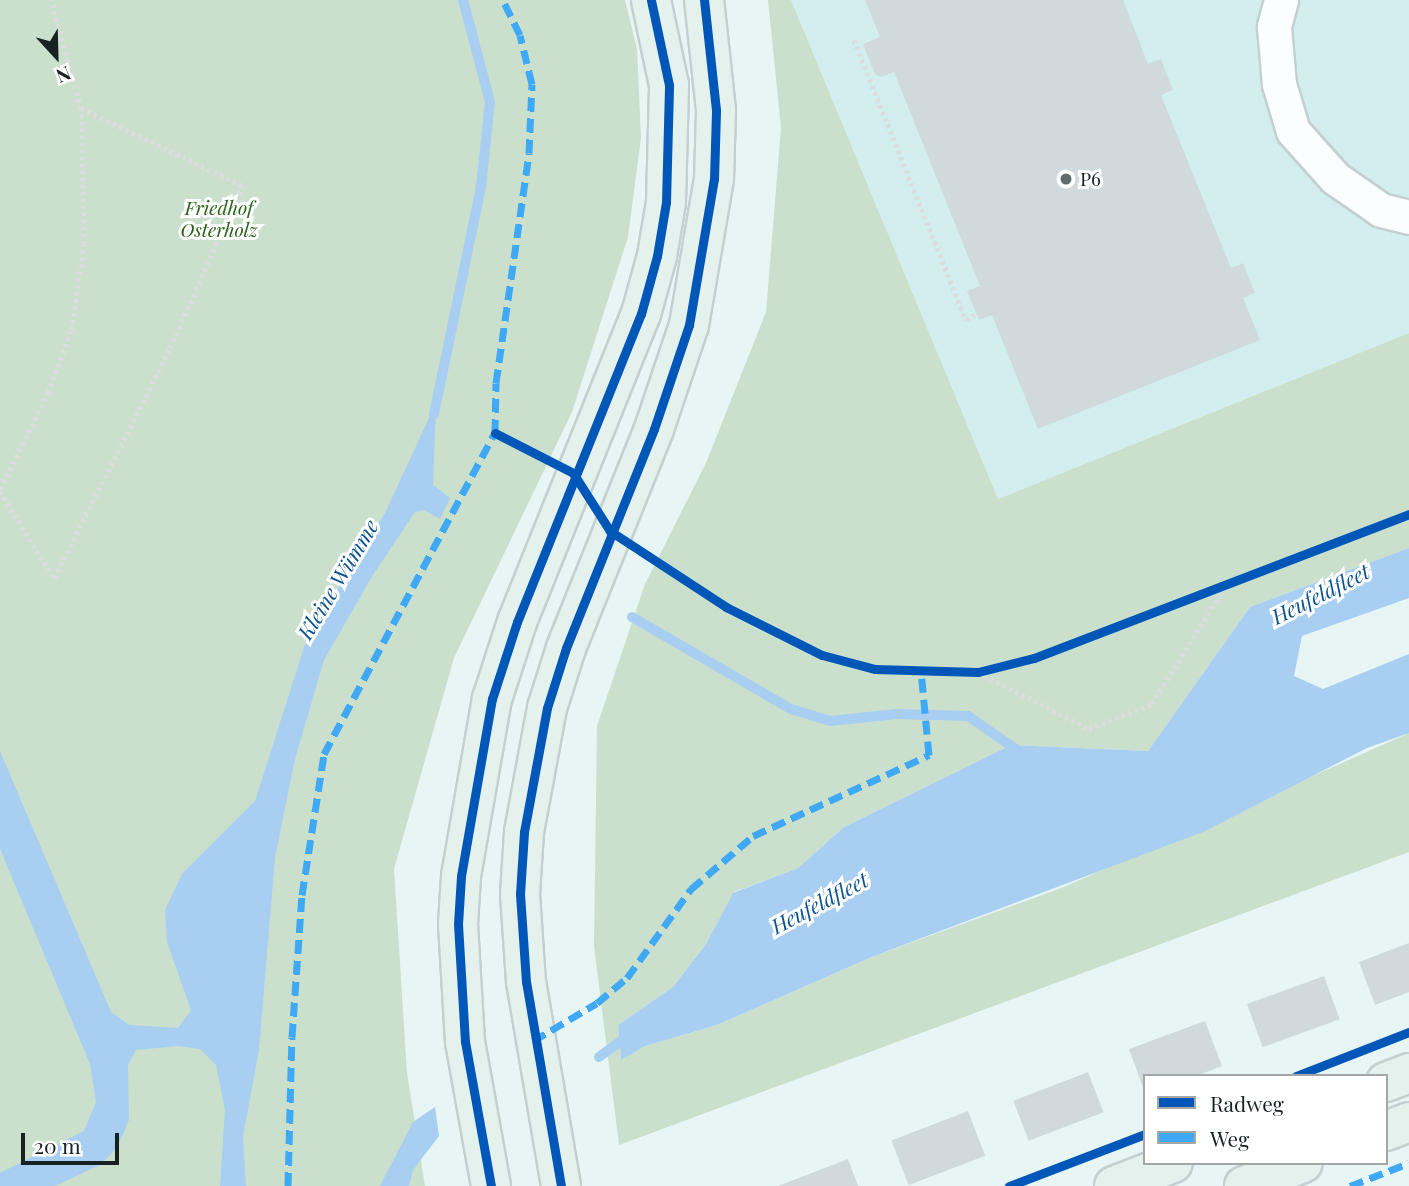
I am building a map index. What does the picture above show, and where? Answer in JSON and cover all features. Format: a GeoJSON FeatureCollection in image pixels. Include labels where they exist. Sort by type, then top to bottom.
{"type":"FeatureCollection","features":[{"type":"Feature","properties":{"kind":"main road"},"geometry":{"type":"LineString","coordinates":[[491,1186],[466,1042],[460,886],[492,699],[573,473],[641,314],[657,256],[667,190],[669,85],[651,0]]}},
{"type":"Feature","properties":{"kind":"main road"},"geometry":{"type":"LineString","coordinates":[[561,1186],[526,982],[520,894],[524,832],[547,708],[566,648],[654,429],[690,325],[714,179],[716,110],[704,0]]}},
{"type":"Feature","properties":{"kind":"main road"},"geometry":{"type":"LineString","coordinates":[[1388,1081],[1409,1073]]}},
{"type":"Feature","properties":{"kind":"main road"},"geometry":{"type":"LineString","coordinates":[[1388,1130],[1409,1122]]}},
{"type":"Feature","properties":{"kind":"main road"},"geometry":{"type":"LineString","coordinates":[[1114,1186],[1168,1165]]}},
{"type":"Feature","properties":{"kind":"main road"},"geometry":{"type":"LineString","coordinates":[[1244,1186],[1298,1165]]}},
{"type":"Feature","properties":{"kind":"lane"},"geometry":{"type":"LineString","coordinates":[[1281,0],[1274,27],[1279,84],[1293,131],[1335,178],[1381,210],[1409,217]]}},
{"type":"Feature","properties":{"kind":"path"},"geometry":{"type":"LineString","coordinates":[[51,0],[80,109],[84,244],[71,330],[48,393],[0,490],[54,578],[170,348],[242,186],[80,109]]}},
{"type":"Feature","properties":{"kind":"path"},"geometry":{"type":"LineString","coordinates":[[854,40],[966,320],[976,314]]}},
{"type":"Feature","properties":{"kind":"path"},"geometry":{"type":"LineString","coordinates":[[1204,592],[1241,578]]}},
{"type":"Feature","properties":{"kind":"path"},"geometry":{"type":"LineString","coordinates":[[978,671],[1089,729],[1152,704],[1228,582]]}},
{"type":"Feature","properties":{"kind":"path"},"geometry":{"type":"LineString","coordinates":[[967,671],[1001,666]]}},
{"type":"Feature","properties":{"kind":"shaded area"},"geometry":{"type":"Polygon","coordinates":[[[791,0],[1409,0],[1409,333],[998,499],[791,0]]]}},
{"type":"Feature","properties":{"kind":"green space","name":"Friedhof Osterholz"},"geometry":{"type":"Polygon","coordinates":[[[0,0],[625,0],[637,49],[641,138],[628,237],[572,412],[454,658],[394,869],[407,1073],[425,1186],[0,1186],[0,0]]]}},
{"type":"Feature","properties":{"kind":"green space"},"geometry":{"type":"Polygon","coordinates":[[[768,0],[791,0],[998,499],[1409,333],[1409,548],[1250,607],[1148,751],[1011,745],[844,827],[798,868],[734,892],[706,944],[673,987],[618,1025],[621,1059],[645,1046],[717,1025],[874,956],[1064,887],[1409,733],[1409,852],[619,1145],[594,946],[597,726],[645,584],[706,463],[766,312],[781,128],[768,0]]]}},
{"type":"Feature","properties":{"kind":"water"},"geometry":{"type":"Polygon","coordinates":[[[436,403],[433,485],[450,498],[440,519],[424,510],[415,512],[373,575],[324,660],[295,759],[275,858],[259,1050],[243,1136],[246,1186],[220,1186],[225,1110],[216,1065],[200,1049],[178,1046],[136,1050],[128,1065],[129,1120],[117,1148],[100,1165],[55,1186],[0,1186],[0,1173],[84,1131],[96,1102],[90,1064],[0,849],[0,751],[111,1012],[129,1025],[178,1028],[191,1010],[167,942],[165,910],[182,874],[255,801],[307,638],[385,513],[436,403]]]}},
{"type":"Feature","properties":{"kind":"water"},"geometry":{"type":"Polygon","coordinates":[[[1409,548],[1409,598],[1302,636],[1294,676],[1323,689],[1409,654],[1409,733],[1367,748],[1203,832],[874,956],[717,1025],[645,1046],[621,1060],[618,1025],[673,987],[706,944],[733,893],[798,868],[844,827],[1011,745],[1148,751],[1250,607],[1409,548]]]}},
{"type":"Feature","properties":{"kind":"water"},"geometry":{"type":"Polygon","coordinates":[[[435,1107],[439,1136],[413,1170],[409,1186],[380,1186],[413,1122],[435,1107]]]}},
{"type":"Feature","properties":{"kind":"building","name":"P6"},"geometry":{"type":"Polygon","coordinates":[[[865,0],[1123,0],[1148,64],[1161,59],[1173,90],[1161,95],[1231,268],[1243,263],[1255,293],[1243,298],[1260,340],[1038,429],[992,315],[979,320],[967,291],[980,286],[894,72],[881,77],[875,74],[863,44],[880,37],[865,0]]]}},
{"type":"Feature","properties":{"kind":"building"},"geometry":{"type":"Polygon","coordinates":[[[1409,943],[1409,992],[1375,1005],[1359,962],[1409,943]]]}},
{"type":"Feature","properties":{"kind":"building"},"geometry":{"type":"Polygon","coordinates":[[[1324,976],[1340,1019],[1263,1047],[1247,1004],[1324,976]]]}},
{"type":"Feature","properties":{"kind":"building"},"geometry":{"type":"Polygon","coordinates":[[[1205,1021],[1222,1066],[1201,1074],[1143,1074],[1143,1087],[1129,1049],[1205,1021]]]}},
{"type":"Feature","properties":{"kind":"building"},"geometry":{"type":"Polygon","coordinates":[[[1088,1072],[1103,1112],[1029,1141],[1013,1101],[1088,1072]]]}},
{"type":"Feature","properties":{"kind":"building"},"geometry":{"type":"Polygon","coordinates":[[[968,1111],[985,1156],[909,1185],[891,1140],[968,1111]]]}},
{"type":"Feature","properties":{"kind":"building"},"geometry":{"type":"Polygon","coordinates":[[[848,1159],[858,1186],[778,1186],[848,1159]]]}},
{"type":"Feature","properties":{"kind":"waterway","name":"Kleine Wümme"},"geometry":{"type":"LineString","coordinates":[[434,414],[481,187],[490,102],[463,0]]}},
{"type":"Feature","properties":{"kind":"waterway","name":"Heufeldfleet"},"geometry":{"type":"LineString","coordinates":[[632,617],[791,709],[830,721],[897,714],[968,716],[1020,752]]}},
{"type":"Feature","properties":{"kind":"waterway","name":"Heufeldfleet"},"geometry":{"type":"LineString","coordinates":[[599,1057],[629,1035]]}},
{"type":"Feature","properties":{"kind":"marked path"},"geometry":{"type":"LineString","coordinates":[[288,1186],[292,1037],[302,895],[324,754],[495,433],[496,383],[529,153],[532,84],[520,35],[503,0]]}},
{"type":"Feature","properties":{"kind":"marked path"},"geometry":{"type":"LineString","coordinates":[[533,1041],[597,1003],[627,978],[691,889],[753,836],[929,755],[921,670]]}},
{"type":"Feature","properties":{"kind":"marked path"},"geometry":{"type":"LineString","coordinates":[[1350,1186],[1409,1163]]}},
{"type":"Feature","properties":{"kind":"cycle path"},"geometry":{"type":"LineString","coordinates":[[491,1186],[465,1042],[458,924],[461,876],[492,699],[517,622],[641,314],[657,256],[666,202],[669,85],[651,0]]}},
{"type":"Feature","properties":{"kind":"cycle path"},"geometry":{"type":"LineString","coordinates":[[561,1186],[526,982],[520,894],[524,832],[547,708],[566,648],[654,429],[689,325],[714,179],[716,110],[704,0]]}},
{"type":"Feature","properties":{"kind":"cycle path"},"geometry":{"type":"LineString","coordinates":[[495,433],[573,473],[610,531],[726,607],[822,655],[875,669],[978,672],[1034,658],[1409,514]]}},
{"type":"Feature","properties":{"kind":"cycle path"},"geometry":{"type":"LineString","coordinates":[[1301,1074],[1409,1032]]}},
{"type":"Feature","properties":{"kind":"cycle path"},"geometry":{"type":"LineString","coordinates":[[1009,1186],[1143,1135]]}},
{"type":"Feature","properties":{"kind":"place","name":"P6"},"geometry":{"type":"Point","coordinates":[1066,179]}}]}
